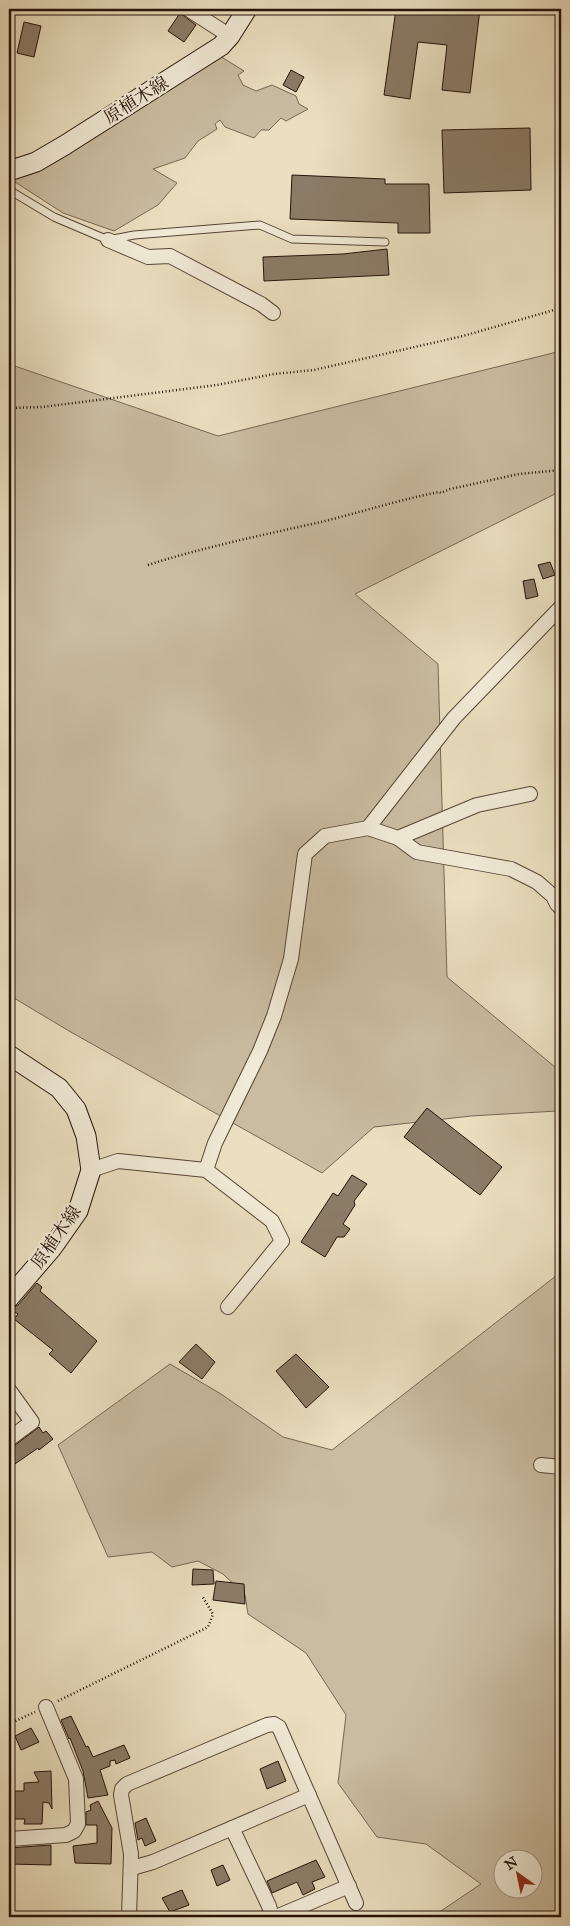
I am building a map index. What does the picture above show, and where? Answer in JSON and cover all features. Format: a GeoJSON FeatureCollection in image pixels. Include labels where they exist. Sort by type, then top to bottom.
{"type":"FeatureCollection","features":[{"type":"Feature","properties":{"kind":"main road","name":"原植木線"},"geometry":{"type":"LineString","coordinates":[[9,172],[36,162],[65,145],[221,46],[230,36],[247,9]]}},
{"type":"Feature","properties":{"kind":"main road","name":"原植木線"},"geometry":{"type":"LineString","coordinates":[[9,1055],[59,1088],[76,1109],[86,1136],[91,1170],[78,1211],[52,1248],[9,1298]]}},
{"type":"Feature","properties":{"kind":"street"},"geometry":{"type":"LineString","coordinates":[[188,9],[230,36]]}},
{"type":"Feature","properties":{"kind":"street"},"geometry":{"type":"LineString","coordinates":[[108,240],[148,257],[170,256],[262,304],[273,313]]}},
{"type":"Feature","properties":{"kind":"street"},"geometry":{"type":"LineString","coordinates":[[368,828],[454,718],[561,606]]}},
{"type":"Feature","properties":{"kind":"street"},"geometry":{"type":"LineString","coordinates":[[398,838],[476,805],[530,794]]}},
{"type":"Feature","properties":{"kind":"street"},"geometry":{"type":"LineString","coordinates":[[206,1170],[215,1143],[260,1051],[274,1016],[291,959],[305,854],[325,836],[368,828],[398,838],[417,852],[511,869],[537,882],[553,896],[561,908]]}},
{"type":"Feature","properties":{"kind":"street"},"geometry":{"type":"LineString","coordinates":[[91,1170],[118,1161],[206,1170],[272,1221],[282,1241],[228,1307]]}},
{"type":"Feature","properties":{"kind":"street"},"geometry":{"type":"LineString","coordinates":[[9,1390],[32,1422],[9,1439]]}},
{"type":"Feature","properties":{"kind":"street"},"geometry":{"type":"LineString","coordinates":[[541,1465],[561,1467]]}},
{"type":"Feature","properties":{"kind":"street"},"geometry":{"type":"LineString","coordinates":[[9,1839],[66,1835],[74,1831],[78,1824],[76,1779],[46,1707]]}},
{"type":"Feature","properties":{"kind":"street"},"geometry":{"type":"LineString","coordinates":[[129,1917],[132,1868],[121,1795],[122,1789],[127,1784],[267,1725],[274,1724],[279,1727],[356,1903]]}},
{"type":"Feature","properties":{"kind":"street"},"geometry":{"type":"LineString","coordinates":[[132,1868],[153,1862],[308,1795]]}},
{"type":"Feature","properties":{"kind":"street"},"geometry":{"type":"LineString","coordinates":[[232,1828],[274,1917],[349,1886]]}},
{"type":"Feature","properties":{"kind":"lane"},"geometry":{"type":"LineString","coordinates":[[9,190],[54,218],[108,240],[134,235],[260,225],[292,239],[385,242]]}},
{"type":"Feature","properties":{"kind":"path"},"geometry":{"type":"LineString","coordinates":[[9,408],[42,407],[217,385],[274,374],[314,370],[463,336],[561,308]]}},
{"type":"Feature","properties":{"kind":"path"},"geometry":{"type":"LineString","coordinates":[[148,565],[175,556],[334,518],[396,501],[441,493],[450,489],[520,474],[561,470]]}},
{"type":"Feature","properties":{"kind":"path"},"geometry":{"type":"LineString","coordinates":[[9,1724],[208,1627],[213,1614],[202,1596]]}},
{"type":"Feature","properties":{"kind":"shaded area"},"geometry":{"type":"Polygon","coordinates":[[[215,53],[244,71],[238,75],[243,85],[256,91],[272,85],[296,96],[299,104],[308,109],[286,121],[281,118],[269,130],[261,130],[254,138],[225,127],[220,120],[215,124],[217,129],[198,141],[185,158],[153,169],[177,183],[158,205],[114,231],[63,213],[12,180],[215,53]]]}},
{"type":"Feature","properties":{"kind":"shaded area"},"geometry":{"type":"Polygon","coordinates":[[[561,351],[561,491],[355,594],[438,664],[447,977],[561,1072],[557,1111],[471,1116],[374,1127],[322,1173],[69,1031],[9,995],[9,364],[218,436],[561,351]]]}},
{"type":"Feature","properties":{"kind":"shaded area"},"geometry":{"type":"Polygon","coordinates":[[[561,1272],[561,1917],[432,1917],[481,1884],[426,1844],[377,1837],[338,1783],[346,1715],[306,1653],[248,1614],[245,1595],[223,1574],[198,1561],[172,1567],[152,1552],[108,1557],[58,1445],[170,1364],[221,1394],[283,1437],[332,1450],[561,1272]]]}},
{"type":"Feature","properties":{"kind":"building"},"geometry":{"type":"Polygon","coordinates":[[[396,9],[480,9],[470,93],[442,90],[447,45],[418,42],[410,99],[384,95],[396,9]]]}},
{"type":"Feature","properties":{"kind":"building"},"geometry":{"type":"Polygon","coordinates":[[[180,13],[196,25],[184,42],[168,31],[180,13]]]}},
{"type":"Feature","properties":{"kind":"building"},"geometry":{"type":"Polygon","coordinates":[[[24,22],[41,26],[34,57],[17,53],[24,22]]]}},
{"type":"Feature","properties":{"kind":"building"},"geometry":{"type":"Polygon","coordinates":[[[291,70],[304,77],[296,92],[283,85],[291,70]]]}},
{"type":"Feature","properties":{"kind":"building"},"geometry":{"type":"Polygon","coordinates":[[[530,128],[531,190],[444,193],[442,130],[530,128]]]}},
{"type":"Feature","properties":{"kind":"building"},"geometry":{"type":"Polygon","coordinates":[[[292,175],[385,179],[385,184],[429,184],[430,233],[398,233],[398,223],[290,219],[292,175]]]}},
{"type":"Feature","properties":{"kind":"building"},"geometry":{"type":"Polygon","coordinates":[[[387,249],[389,275],[264,281],[263,257],[343,254],[387,249]]]}},
{"type":"Feature","properties":{"kind":"building"},"geometry":{"type":"Polygon","coordinates":[[[550,562],[555,575],[543,579],[538,565],[550,562]]]}},
{"type":"Feature","properties":{"kind":"building"},"geometry":{"type":"Polygon","coordinates":[[[534,579],[538,596],[526,599],[523,581],[534,579]]]}},
{"type":"Feature","properties":{"kind":"building"},"geometry":{"type":"Polygon","coordinates":[[[427,1108],[502,1167],[480,1195],[404,1137],[427,1108]]]}},
{"type":"Feature","properties":{"kind":"building"},"geometry":{"type":"Polygon","coordinates":[[[352,1175],[367,1184],[354,1201],[355,1205],[343,1224],[350,1229],[344,1237],[337,1237],[325,1257],[301,1242],[333,1193],[338,1196],[352,1175]]]}},
{"type":"Feature","properties":{"kind":"building"},"geometry":{"type":"Polygon","coordinates":[[[37,1283],[42,1287],[40,1291],[97,1341],[71,1373],[49,1354],[53,1350],[14,1319],[18,1314],[10,1309],[18,1305],[37,1283]]]}},
{"type":"Feature","properties":{"kind":"building"},"geometry":{"type":"Polygon","coordinates":[[[196,1344],[215,1362],[202,1379],[179,1362],[196,1344]]]}},
{"type":"Feature","properties":{"kind":"building"},"geometry":{"type":"Polygon","coordinates":[[[296,1354],[329,1387],[306,1408],[276,1371],[296,1354]]]}},
{"type":"Feature","properties":{"kind":"building"},"geometry":{"type":"Polygon","coordinates":[[[39,1427],[43,1433],[46,1431],[53,1439],[9,1468],[9,1448],[39,1427]]]}},
{"type":"Feature","properties":{"kind":"building"},"geometry":{"type":"Polygon","coordinates":[[[193,1569],[213,1570],[214,1584],[192,1585],[193,1569]]]}},
{"type":"Feature","properties":{"kind":"building"},"geometry":{"type":"Polygon","coordinates":[[[216,1581],[244,1584],[245,1604],[213,1600],[216,1581]]]}},
{"type":"Feature","properties":{"kind":"building"},"geometry":{"type":"Polygon","coordinates":[[[71,1716],[93,1757],[124,1745],[130,1758],[116,1764],[115,1760],[110,1761],[110,1766],[100,1770],[108,1795],[88,1798],[83,1771],[61,1720],[71,1716]]]}},
{"type":"Feature","properties":{"kind":"building"},"geometry":{"type":"Polygon","coordinates":[[[31,1728],[39,1742],[21,1750],[15,1736],[31,1728]]]}},
{"type":"Feature","properties":{"kind":"building"},"geometry":{"type":"Polygon","coordinates":[[[278,1761],[286,1781],[267,1789],[260,1769],[278,1761]]]}},
{"type":"Feature","properties":{"kind":"building"},"geometry":{"type":"Polygon","coordinates":[[[51,1771],[52,1809],[49,1803],[43,1802],[42,1824],[24,1824],[25,1819],[9,1819],[9,1791],[24,1791],[24,1783],[39,1782],[34,1772],[51,1771]]]}},
{"type":"Feature","properties":{"kind":"building"},"geometry":{"type":"Polygon","coordinates":[[[98,1801],[112,1828],[111,1864],[75,1863],[73,1846],[97,1843],[97,1825],[86,1825],[86,1812],[91,1810],[90,1805],[98,1801]]]}},
{"type":"Feature","properties":{"kind":"building"},"geometry":{"type":"Polygon","coordinates":[[[146,1818],[156,1841],[145,1846],[142,1838],[138,1840],[135,1823],[146,1818]]]}},
{"type":"Feature","properties":{"kind":"building"},"geometry":{"type":"Polygon","coordinates":[[[51,1845],[51,1865],[9,1864],[9,1848],[51,1845]]]}},
{"type":"Feature","properties":{"kind":"building"},"geometry":{"type":"Polygon","coordinates":[[[316,1860],[325,1877],[312,1882],[315,1889],[303,1895],[297,1882],[272,1893],[267,1881],[316,1860]]]}},
{"type":"Feature","properties":{"kind":"building"},"geometry":{"type":"Polygon","coordinates":[[[223,1865],[230,1880],[217,1886],[211,1870],[223,1865]]]}},
{"type":"Feature","properties":{"kind":"building"},"geometry":{"type":"Polygon","coordinates":[[[182,1890],[189,1905],[170,1912],[162,1898],[182,1890]]]}}]}
